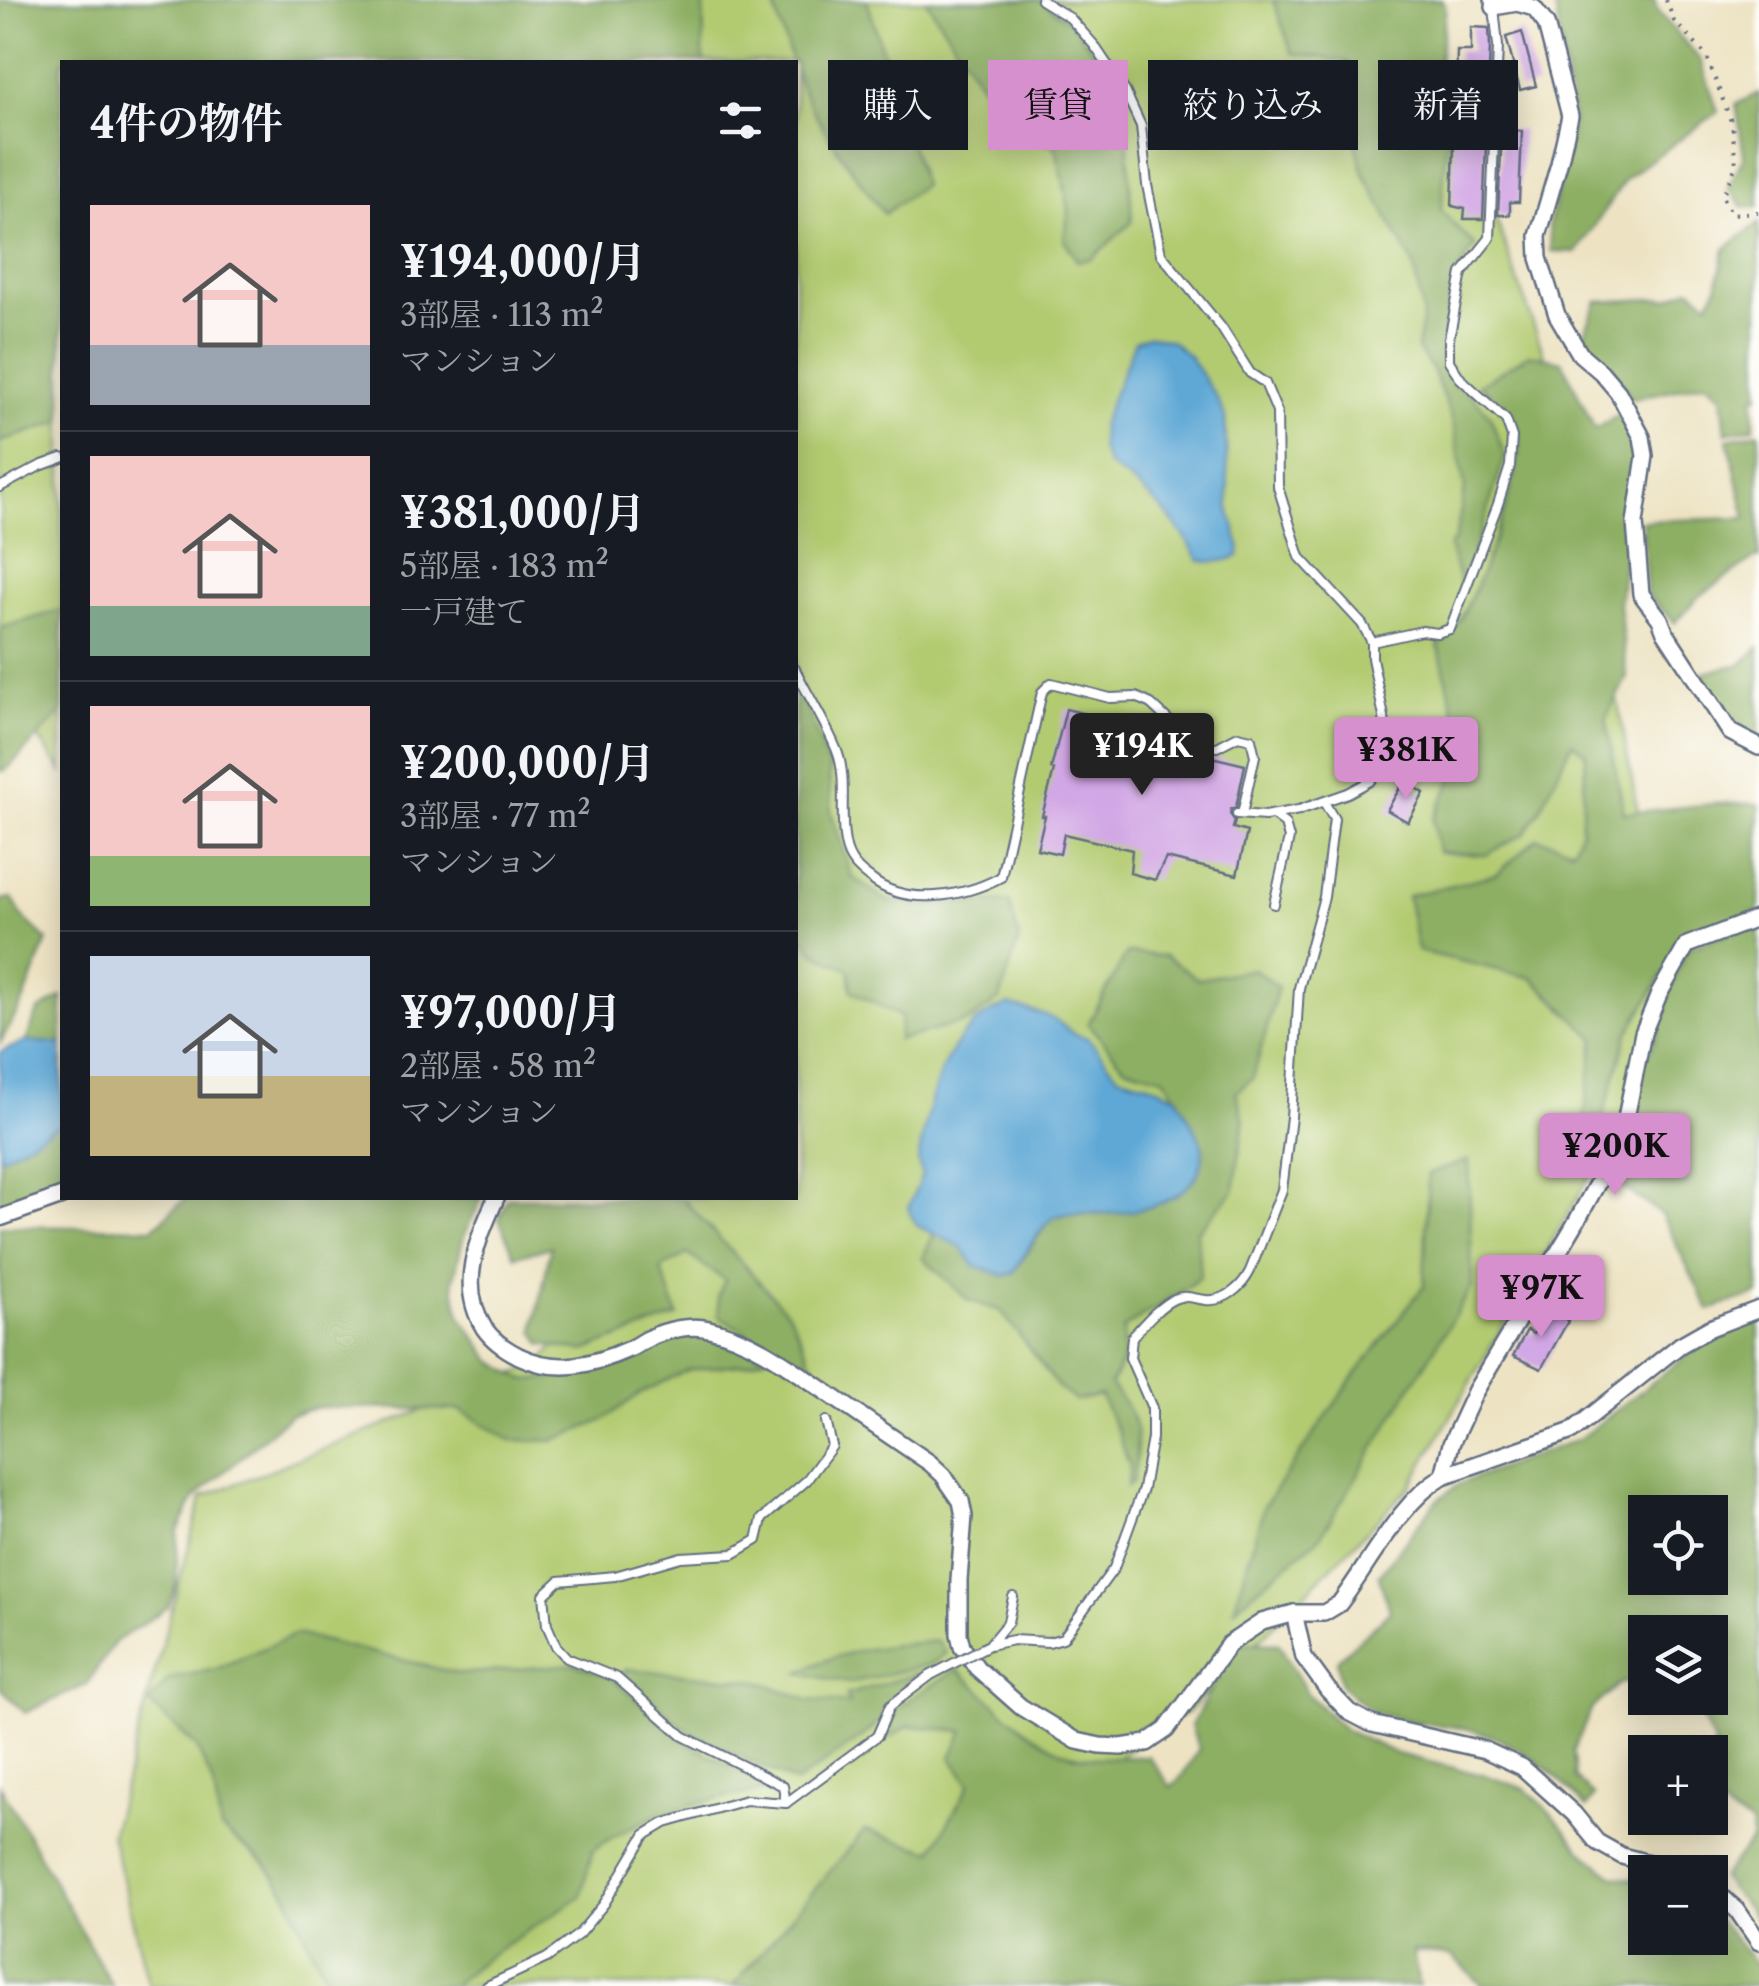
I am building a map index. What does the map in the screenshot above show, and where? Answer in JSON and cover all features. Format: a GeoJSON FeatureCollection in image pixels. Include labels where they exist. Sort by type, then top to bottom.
{"type":"FeatureCollection","features":[{"type":"Feature","properties":{"kind":"street"},"geometry":{"type":"LineString","coordinates":[[1492,4],[1517,3],[1534,8],[1546,24],[1564,88],[1570,116],[1538,236],[1539,258],[1557,314],[1580,354],[1618,392],[1642,436],[1645,456],[1635,523],[1641,594],[1730,732],[1759,747]]}},
{"type":"Feature","properties":{"kind":"street"},"geometry":{"type":"LineString","coordinates":[[1444,1476],[1450,1444],[1476,1390],[1622,1138],[1643,1033],[1687,946],[1759,918]]}},
{"type":"Feature","properties":{"kind":"street"},"geometry":{"type":"LineString","coordinates":[[0,1218],[60,1197]]}},
{"type":"Feature","properties":{"kind":"street"},"geometry":{"type":"LineString","coordinates":[[495,1200],[471,1262],[474,1303],[480,1322],[503,1348],[532,1362],[580,1366],[672,1330],[704,1327],[740,1338],[781,1361],[930,1462],[943,1475],[960,1501],[964,1516],[959,1580],[962,1647],[977,1668],[1021,1707],[1077,1741],[1100,1746],[1147,1743],[1166,1730],[1229,1644],[1262,1622],[1294,1613],[1324,1613],[1339,1604],[1418,1494],[1444,1476],[1572,1431],[1680,1344],[1759,1309]]}},
{"type":"Feature","properties":{"kind":"street"},"geometry":{"type":"LineString","coordinates":[[1294,1613],[1304,1657],[1349,1712],[1372,1724],[1484,1750],[1522,1767],[1574,1814],[1598,1842],[1628,1858]]}},
{"type":"Feature","properties":{"kind":"street"},"geometry":{"type":"LineString","coordinates":[[1728,1902],[1759,1942]]}},
{"type":"Feature","properties":{"kind":"lane"},"geometry":{"type":"LineString","coordinates":[[798,675],[838,754],[845,843],[853,866],[898,894],[928,896],[982,887],[1001,876],[1042,692],[1052,683],[1110,698],[1136,697],[1151,704],[1196,746],[1216,747],[1238,736],[1250,740],[1256,756],[1240,814],[1273,815],[1324,802],[1370,780],[1388,748],[1372,642],[1362,624],[1300,557],[1278,487],[1277,412],[1265,383],[1250,373],[1221,327],[1161,254],[1147,185],[1141,126],[1125,91],[1070,18],[1041,0]]}},
{"type":"Feature","properties":{"kind":"lane"},"geometry":{"type":"LineString","coordinates":[[1372,642],[1450,629],[1510,466],[1512,437],[1506,420],[1460,378],[1449,361],[1449,338],[1462,273],[1490,238],[1498,46],[1492,4]]}},
{"type":"Feature","properties":{"kind":"lane"},"geometry":{"type":"LineString","coordinates":[[0,487],[60,459]]}},
{"type":"Feature","properties":{"kind":"lane"},"geometry":{"type":"LineString","coordinates":[[488,1986],[547,1958],[579,1934],[604,1904],[645,1835],[665,1823],[746,1800],[786,1803],[877,1736],[890,1706],[931,1675],[989,1645],[1062,1638],[1114,1568],[1143,1489],[1152,1438],[1152,1408],[1130,1358],[1132,1337],[1172,1300],[1185,1296],[1214,1300],[1244,1283],[1282,1190],[1292,1117],[1299,988],[1324,897],[1334,819],[1324,802]]}},
{"type":"Feature","properties":{"kind":"lane"},"geometry":{"type":"LineString","coordinates":[[1273,815],[1285,824],[1289,838],[1274,904]]}},
{"type":"Feature","properties":{"kind":"lane"},"geometry":{"type":"LineString","coordinates":[[786,1803],[783,1786],[682,1736],[617,1678],[567,1658],[556,1646],[544,1596],[559,1581],[615,1576],[681,1557],[733,1554],[757,1540],[762,1519],[806,1481],[832,1446],[826,1421]]}},
{"type":"Feature","properties":{"kind":"lane"},"geometry":{"type":"LineString","coordinates":[[989,1645],[1008,1622],[1013,1597]]}},
{"type":"Feature","properties":{"kind":"path"},"geometry":{"type":"LineString","coordinates":[[1666,0],[1674,21],[1706,55],[1732,124],[1736,166],[1722,196],[1732,214],[1759,212]]}},
{"type":"Feature","properties":{"kind":"green space"},"geometry":{"type":"Polygon","coordinates":[[[0,0],[704,0],[703,60],[60,60],[60,422],[0,442],[0,0]]]}},
{"type":"Feature","properties":{"kind":"green space"},"geometry":{"type":"Polygon","coordinates":[[[593,0],[1406,0],[1432,39],[1439,60],[1378,60],[1378,150],[1471,150],[1564,411],[1677,1025],[1410,1487],[1188,1712],[777,1979],[773,1986],[149,1986],[111,1834],[202,1497],[539,1364],[682,1200],[798,1200],[798,60],[504,60],[593,0]]]}},
{"type":"Feature","properties":{"kind":"green space"},"geometry":{"type":"Polygon","coordinates":[[[772,0],[867,0],[885,60],[828,60],[828,135],[798,78],[798,60],[791,60],[772,0]]]}},
{"type":"Feature","properties":{"kind":"green space"},"geometry":{"type":"Polygon","coordinates":[[[926,0],[1038,0],[1071,22],[1098,60],[988,60],[988,95],[926,0]]]}},
{"type":"Feature","properties":{"kind":"green space"},"geometry":{"type":"Polygon","coordinates":[[[1273,0],[1443,0],[1446,8],[1439,60],[1378,60],[1378,150],[1446,150],[1441,211],[1475,246],[1458,271],[1441,353],[1454,376],[1490,416],[1505,457],[1462,588],[1449,546],[1455,540],[1465,488],[1453,421],[1432,369],[1417,349],[1423,315],[1413,264],[1364,174],[1357,150],[1358,60],[1292,53],[1273,0]]]}},
{"type":"Feature","properties":{"kind":"green space"},"geometry":{"type":"Polygon","coordinates":[[[1553,0],[1655,0],[1658,11],[1701,61],[1718,112],[1626,178],[1577,252],[1551,251],[1549,225],[1573,123],[1553,0]]]}},
{"type":"Feature","properties":{"kind":"green space"},"geometry":{"type":"Polygon","coordinates":[[[1759,93],[1759,207],[1743,207],[1728,188],[1744,156],[1736,104],[1759,93]]]}},
{"type":"Feature","properties":{"kind":"green space"},"geometry":{"type":"Polygon","coordinates":[[[1128,145],[1132,222],[1091,259],[1077,261],[1064,239],[1069,209],[1057,150],[1128,150],[1128,145]]]}},
{"type":"Feature","properties":{"kind":"green space"},"geometry":{"type":"Polygon","coordinates":[[[838,150],[912,150],[923,185],[884,214],[838,150]]]}},
{"type":"Feature","properties":{"kind":"green space"},"geometry":{"type":"Polygon","coordinates":[[[1759,223],[1759,396],[1754,397],[1754,427],[1726,433],[1722,396],[1707,382],[1632,399],[1612,371],[1580,344],[1597,302],[1669,298],[1690,288],[1709,302],[1717,287],[1725,249],[1759,223]]]}},
{"type":"Feature","properties":{"kind":"green space"},"geometry":{"type":"Polygon","coordinates":[[[1529,354],[1562,361],[1595,429],[1622,413],[1634,437],[1634,474],[1619,605],[1627,677],[1606,718],[1624,813],[1724,803],[1759,804],[1759,911],[1679,948],[1628,1033],[1599,1130],[1584,1164],[1578,1160],[1595,1038],[1532,978],[1418,951],[1407,896],[1497,874],[1537,838],[1573,849],[1581,830],[1586,754],[1572,742],[1525,833],[1486,855],[1438,852],[1433,819],[1464,747],[1438,646],[1460,620],[1479,578],[1509,496],[1519,448],[1512,418],[1479,385],[1529,354]]]}},
{"type":"Feature","properties":{"kind":"green space"},"geometry":{"type":"Polygon","coordinates":[[[60,374],[60,769],[0,681],[0,406],[60,374]]]}},
{"type":"Feature","properties":{"kind":"green space"},"geometry":{"type":"Polygon","coordinates":[[[1759,432],[1759,558],[1697,598],[1675,623],[1647,595],[1642,521],[1746,518],[1728,439],[1759,432]]]}},
{"type":"Feature","properties":{"kind":"green space"},"geometry":{"type":"Polygon","coordinates":[[[60,611],[60,714],[6,770],[0,771],[0,628],[60,611]]]}},
{"type":"Feature","properties":{"kind":"green space"},"geometry":{"type":"Polygon","coordinates":[[[1759,647],[1759,743],[1736,729],[1700,673],[1742,664],[1759,647]]]}},
{"type":"Feature","properties":{"kind":"green space"},"geometry":{"type":"Polygon","coordinates":[[[798,683],[829,769],[831,812],[852,877],[888,901],[920,905],[1009,902],[1019,939],[1000,999],[969,1021],[898,1040],[901,1017],[852,991],[849,970],[814,952],[798,931],[798,683]]]}},
{"type":"Feature","properties":{"kind":"green space"},"geometry":{"type":"Polygon","coordinates":[[[12,898],[22,916],[47,940],[24,1000],[0,1043],[0,900],[12,898]]]}},
{"type":"Feature","properties":{"kind":"green space"},"geometry":{"type":"Polygon","coordinates":[[[1759,922],[1759,1294],[1709,1310],[1661,1214],[1608,1177],[1640,1073],[1659,1032],[1659,1013],[1688,948],[1759,922]]]}},
{"type":"Feature","properties":{"kind":"green space"},"geometry":{"type":"Polygon","coordinates":[[[1127,953],[1165,956],[1198,979],[1254,969],[1278,987],[1253,1078],[1236,1092],[1244,1120],[1234,1191],[1197,1231],[1200,1277],[1123,1329],[1124,1360],[1110,1384],[1128,1409],[1136,1429],[1133,1481],[1127,1486],[1130,1467],[1100,1395],[1076,1401],[1059,1388],[1001,1311],[968,1300],[923,1258],[934,1233],[960,1246],[974,1265],[1003,1275],[1013,1273],[1051,1218],[1119,1213],[1149,1207],[1178,1195],[1203,1149],[1177,1096],[1164,1077],[1125,1067],[1088,1024],[1127,953]]]}},
{"type":"Feature","properties":{"kind":"green space"},"geometry":{"type":"Polygon","coordinates":[[[60,998],[60,1044],[26,1041],[38,1011],[60,998]]]}},
{"type":"Feature","properties":{"kind":"green space"},"geometry":{"type":"Polygon","coordinates":[[[60,1124],[60,1186],[0,1205],[0,1158],[60,1124]]]}},
{"type":"Feature","properties":{"kind":"green space"},"geometry":{"type":"Polygon","coordinates":[[[1469,1160],[1472,1287],[1320,1537],[1234,1609],[1264,1506],[1352,1379],[1424,1286],[1428,1174],[1469,1160]]]}},
{"type":"Feature","properties":{"kind":"green space"},"geometry":{"type":"Polygon","coordinates":[[[184,1200],[481,1200],[464,1235],[453,1282],[460,1315],[491,1360],[524,1380],[567,1377],[628,1357],[672,1336],[705,1334],[728,1339],[765,1357],[748,1363],[688,1370],[641,1393],[602,1421],[552,1441],[510,1440],[460,1410],[319,1407],[290,1415],[195,1497],[178,1531],[176,1584],[168,1607],[115,1642],[86,1685],[25,1713],[0,1687],[0,1226],[153,1228],[184,1200]]]}},
{"type":"Feature","properties":{"kind":"green space"},"geometry":{"type":"Polygon","coordinates":[[[507,1200],[684,1200],[789,1314],[813,1364],[809,1372],[719,1316],[718,1296],[725,1280],[687,1254],[661,1269],[678,1316],[584,1351],[542,1344],[534,1330],[551,1247],[515,1256],[499,1219],[507,1200]]]}},
{"type":"Feature","properties":{"kind":"green space"},"geometry":{"type":"Polygon","coordinates":[[[1759,1322],[1759,1922],[1728,1886],[1728,1869],[1752,1839],[1751,1824],[1728,1812],[1728,1735],[1710,1735],[1700,1715],[1728,1715],[1728,1615],[1628,1615],[1628,1681],[1619,1684],[1592,1708],[1573,1751],[1575,1778],[1594,1796],[1586,1808],[1538,1762],[1510,1745],[1466,1729],[1383,1715],[1359,1702],[1341,1685],[1337,1660],[1390,1611],[1379,1576],[1437,1500],[1461,1483],[1579,1439],[1707,1340],[1759,1322]]]}},
{"type":"Feature","properties":{"kind":"green space"},"geometry":{"type":"Polygon","coordinates":[[[296,1634],[460,1674],[575,1664],[611,1677],[684,1741],[775,1790],[680,1808],[614,1837],[593,1850],[581,1896],[487,1957],[455,1986],[331,1986],[287,1894],[265,1863],[221,1829],[213,1783],[196,1746],[149,1703],[169,1679],[216,1669],[296,1634]]]}},
{"type":"Feature","properties":{"kind":"green space"},"geometry":{"type":"Polygon","coordinates":[[[938,1641],[946,1653],[932,1664],[849,1683],[799,1673],[849,1653],[938,1641]]]}},
{"type":"Feature","properties":{"kind":"green space"},"geometry":{"type":"Polygon","coordinates":[[[1237,1643],[1279,1644],[1308,1695],[1345,1730],[1397,1754],[1526,1789],[1581,1850],[1613,1876],[1628,1879],[1628,1955],[1728,1955],[1728,1932],[1759,1967],[1759,1986],[1483,1986],[1452,1956],[1413,1951],[1419,1986],[733,1986],[865,1830],[932,1851],[970,1784],[951,1757],[963,1731],[909,1726],[885,1740],[892,1711],[957,1669],[1040,1740],[1070,1754],[1089,1757],[1148,1756],[1171,1787],[1199,1750],[1191,1726],[1237,1643]]]}},
{"type":"Feature","properties":{"kind":"green space"},"geometry":{"type":"Polygon","coordinates":[[[626,1669],[758,1681],[808,1700],[849,1703],[846,1695],[919,1673],[871,1730],[796,1783],[691,1733],[623,1676],[626,1669]]]}},
{"type":"Feature","properties":{"kind":"green space"},"geometry":{"type":"Polygon","coordinates":[[[0,1785],[112,1986],[0,1986],[0,1785]]]}},
{"type":"Feature","properties":{"kind":"water"},"geometry":{"type":"Polygon","coordinates":[[[1149,336],[1171,341],[1189,356],[1225,417],[1229,508],[1240,546],[1239,556],[1210,562],[1199,560],[1164,511],[1108,465],[1101,448],[1102,423],[1135,341],[1149,336]]]}},
{"type":"Feature","properties":{"kind":"water"},"geometry":{"type":"Polygon","coordinates":[[[1008,1005],[1043,1014],[1074,1034],[1088,1038],[1118,1075],[1177,1096],[1203,1152],[1194,1179],[1173,1197],[1131,1211],[1055,1217],[1038,1234],[1013,1273],[1003,1276],[974,1265],[960,1246],[917,1226],[909,1206],[922,1175],[918,1161],[942,1069],[967,1030],[1008,1005]]]}},
{"type":"Feature","properties":{"kind":"water"},"geometry":{"type":"Polygon","coordinates":[[[26,1041],[60,1044],[60,1124],[0,1158],[0,1052],[26,1041]]]}},
{"type":"Feature","properties":{"kind":"building"},"geometry":{"type":"Polygon","coordinates":[[[1471,27],[1489,28],[1489,60],[1457,60],[1457,51],[1471,51],[1471,27]]]}},
{"type":"Feature","properties":{"kind":"building"},"geometry":{"type":"Polygon","coordinates":[[[1522,32],[1536,86],[1520,90],[1518,60],[1512,60],[1506,37],[1522,32]]]}},
{"type":"Feature","properties":{"kind":"building"},"geometry":{"type":"Polygon","coordinates":[[[1518,131],[1522,131],[1519,202],[1510,202],[1510,215],[1498,215],[1501,150],[1518,150],[1518,131]]]}},
{"type":"Feature","properties":{"kind":"building"},"geometry":{"type":"Polygon","coordinates":[[[1454,150],[1486,150],[1483,219],[1464,219],[1465,209],[1452,206],[1454,150]]]}},
{"type":"Feature","properties":{"kind":"building"},"geometry":{"type":"Polygon","coordinates":[[[1066,709],[1130,725],[1127,737],[1245,765],[1236,807],[1230,814],[1235,821],[1233,828],[1247,832],[1237,875],[1166,858],[1155,880],[1130,873],[1132,850],[1064,834],[1060,854],[1037,849],[1066,709]]]}},
{"type":"Feature","properties":{"kind":"building"},"geometry":{"type":"Polygon","coordinates":[[[1404,781],[1424,793],[1408,822],[1387,810],[1404,781]]]}},
{"type":"Feature","properties":{"kind":"building"},"geometry":{"type":"Polygon","coordinates":[[[1552,1309],[1568,1321],[1541,1369],[1513,1356],[1527,1330],[1533,1334],[1552,1309]]]}}]}
